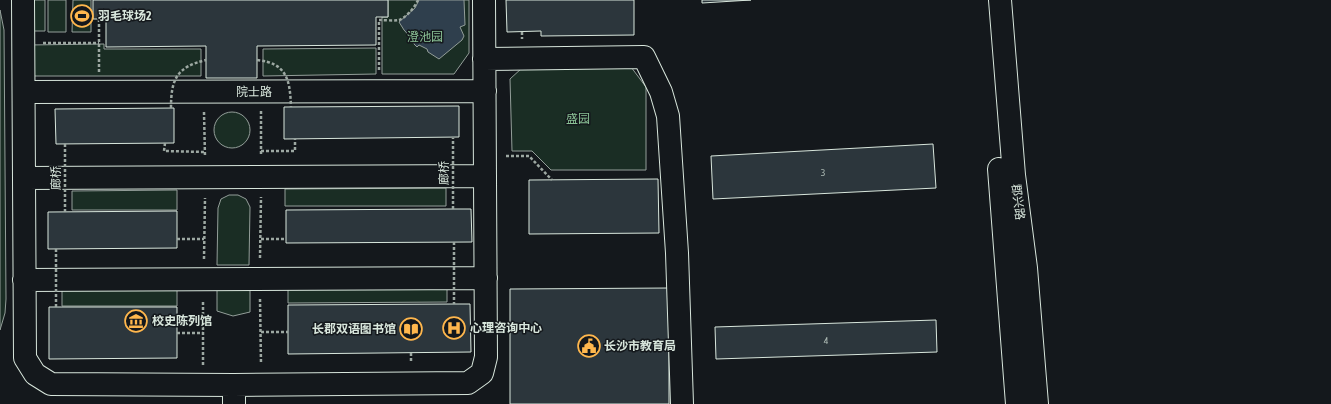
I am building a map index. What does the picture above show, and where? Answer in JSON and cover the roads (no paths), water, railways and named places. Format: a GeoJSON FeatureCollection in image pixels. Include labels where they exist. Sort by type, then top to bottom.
{"type":"FeatureCollection","features":[{"type":"Feature","properties":{"kind":"main road"},"geometry":{"type":"LineString","coordinates":[[23,0],[25,358],[35,374],[51,384],[203,384],[234,394],[261,384],[468,383],[482,373],[486,357],[484,0]]}},
{"type":"Feature","properties":{"kind":"main road","name":"郡兴路"},"geometry":{"type":"LineString","coordinates":[[986,0],[1017,404]]}},
{"type":"Feature","properties":{"kind":"main road","name":"郡兴路"},"geometry":{"type":"LineString","coordinates":[[1000,0],[1014,175],[1026,268],[1037,404]]}},
{"type":"Feature","properties":{"kind":"main road"},"geometry":{"type":"LineString","coordinates":[[484,59],[644,57],[661,92],[668,116],[677,253],[682,404]]}},
{"type":"Feature","properties":{"kind":"main road","name":"院士路"},"geometry":{"type":"LineString","coordinates":[[24,92],[484,91]]}},
{"type":"Feature","properties":{"kind":"main road"},"geometry":{"type":"LineString","coordinates":[[24,178],[261,177],[485,166]]}},
{"type":"Feature","properties":{"kind":"main road"},"geometry":{"type":"LineString","coordinates":[[24,280],[486,278]]}},
{"type":"Feature","properties":{"kind":"water"},"geometry":{"type":"Polygon","coordinates":[[[419,0],[464,0],[465,25],[460,27],[464,36],[462,40],[439,59],[428,52],[427,49],[419,45],[417,47],[399,22],[415,8],[419,0]]]}},
{"type":"Feature","properties":{"kind":"place","name":"羽毛球场2"},"geometry":{"type":"Point","coordinates":[82,16]}},
{"type":"Feature","properties":{"kind":"place","name":"校史陈列馆"},"geometry":{"type":"Point","coordinates":[136,321]}},
{"type":"Feature","properties":{"kind":"place","name":"心理咨询中心"},"geometry":{"type":"Point","coordinates":[454,328]}},
{"type":"Feature","properties":{"kind":"place","name":"长郡双语图书馆"},"geometry":{"type":"Point","coordinates":[411,329]}},
{"type":"Feature","properties":{"kind":"place","name":"长沙市教育局"},"geometry":{"type":"Point","coordinates":[589,346]}},
{"type":"Feature","properties":{"kind":"park label","name":"澄池园"},"geometry":{"type":"Point","coordinates":[425,37]}},
{"type":"Feature","properties":{"kind":"park label","name":"盛园"},"geometry":{"type":"Point","coordinates":[578,119]}}]}
